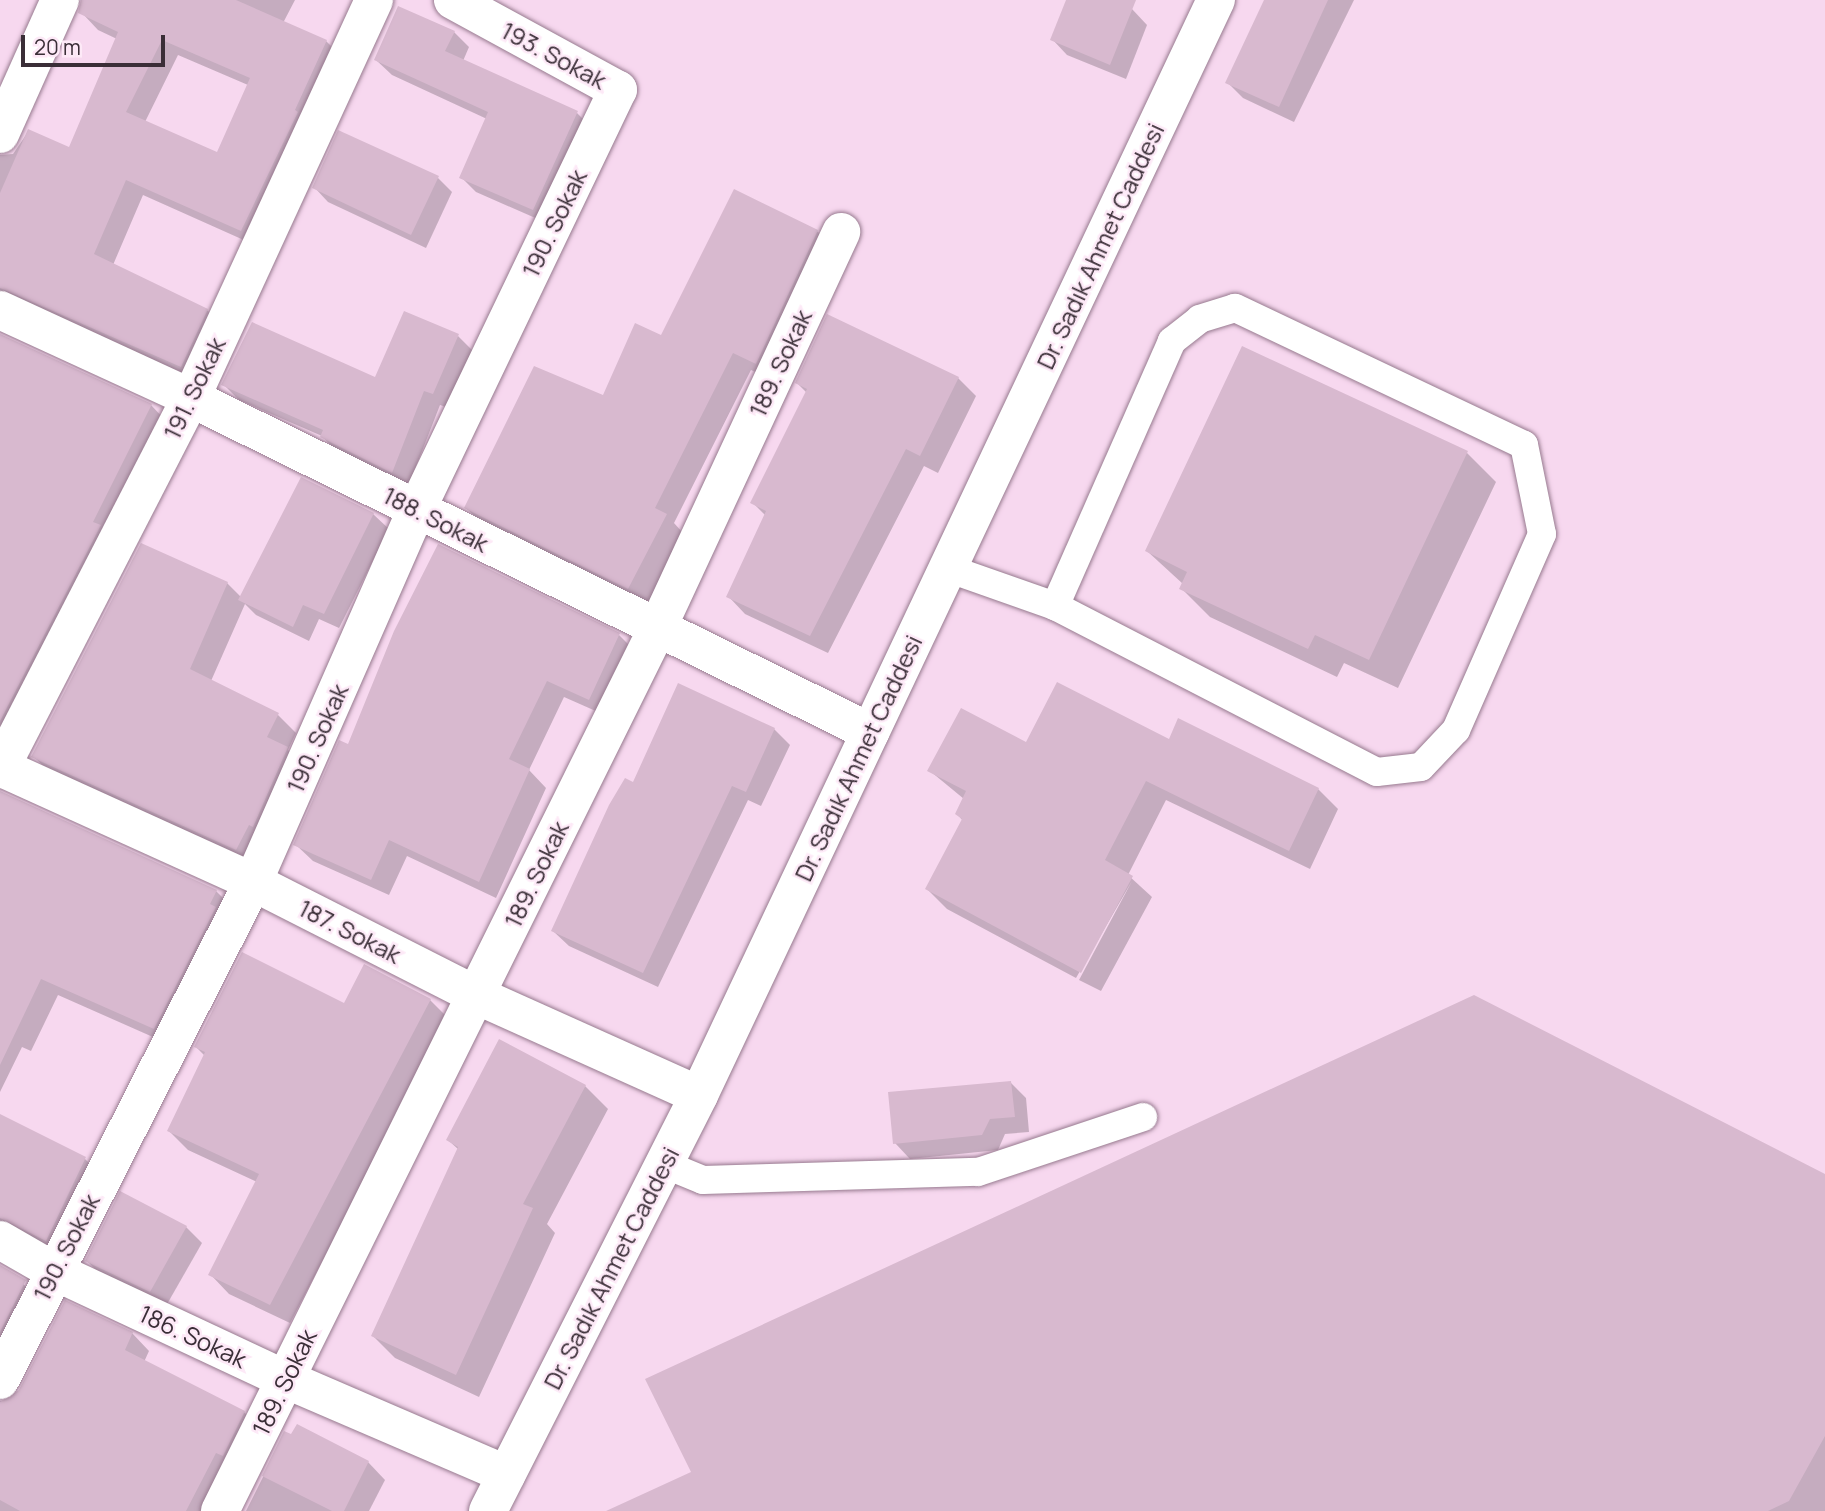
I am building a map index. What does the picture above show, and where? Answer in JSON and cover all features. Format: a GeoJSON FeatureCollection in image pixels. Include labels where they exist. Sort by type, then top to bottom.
{"type":"FeatureCollection","features":[{"type":"Feature","properties":{"kind":"street"},"geometry":{"type":"LineString","coordinates":[[0,134],[60,0]]}},
{"type":"Feature","properties":{"kind":"street","name":"191. Sokak"},"geometry":{"type":"LineString","coordinates":[[0,768],[191,398],[374,0]]}},
{"type":"Feature","properties":{"kind":"street","name":"193. Sokak"},"geometry":{"type":"LineString","coordinates":[[453,0],[618,89]]}},
{"type":"Feature","properties":{"kind":"street","name":"Dr. Sadık Ahmet Caddesi"},"geometry":{"type":"LineString","coordinates":[[488,1511],[699,1095],[1216,0]]}},
{"type":"Feature","properties":{"kind":"street","name":"190. Sokak"},"geometry":{"type":"LineString","coordinates":[[0,1380],[253,882],[417,509],[618,89]]}},
{"type":"Feature","properties":{"kind":"street","name":"189. Sokak"},"geometry":{"type":"LineString","coordinates":[[220,1511],[656,631],[841,232]]}},
{"type":"Feature","properties":{"kind":"street","name":"188. Sokak"},"geometry":{"type":"LineString","coordinates":[[0,310],[191,398],[656,631],[870,732]]}},
{"type":"Feature","properties":{"kind":"street","name":"187. Sokak"},"geometry":{"type":"LineString","coordinates":[[0,768],[253,882],[476,995],[699,1095]]}},
{"type":"Feature","properties":{"kind":"street","name":"186. Sokak"},"geometry":{"type":"LineString","coordinates":[[0,1240],[54,1271],[285,1379],[506,1474]]}},
{"type":"Feature","properties":{"kind":"lane"},"geometry":{"type":"LineString","coordinates":[[947,568],[1055,606],[1377,772],[1421,767],[1456,730],[1542,534],[1524,445],[1235,308],[1200,319],[1172,341],[1055,606]]}},
{"type":"Feature","properties":{"kind":"lane"},"geometry":{"type":"LineString","coordinates":[[664,1164],[703,1180],[978,1172],[1143,1117]]}},
{"type":"Feature","properties":{"kind":"building"},"geometry":{"type":"Polygon","coordinates":[[[81,0],[236,0],[327,40],[295,110],[298,112],[241,231],[126,180],[94,254],[208,309],[181,367],[0,288],[0,193],[28,129],[69,147],[118,32],[78,13],[81,0]],[[162,40],[126,112],[217,152],[250,78],[162,40]]]}},
{"type":"Feature","properties":{"kind":"building"},"geometry":{"type":"Polygon","coordinates":[[[1066,0],[1136,0],[1110,65],[1050,40],[1066,0]]]}},
{"type":"Feature","properties":{"kind":"building"},"geometry":{"type":"Polygon","coordinates":[[[1264,0],[1328,0],[1279,107],[1225,83],[1264,0]]]}},
{"type":"Feature","properties":{"kind":"building"},"geometry":{"type":"Polygon","coordinates":[[[398,6],[455,31],[445,51],[578,111],[533,210],[459,178],[488,112],[374,60],[398,6]]]}},
{"type":"Feature","properties":{"kind":"building"},"geometry":{"type":"Polygon","coordinates":[[[338,130],[439,176],[411,235],[312,188],[338,130]]]}},
{"type":"Feature","properties":{"kind":"building"},"geometry":{"type":"Polygon","coordinates":[[[734,189],[818,230],[756,364],[733,353],[655,508],[667,514],[628,589],[464,508],[534,366],[603,395],[635,323],[661,335],[734,189]]]}},
{"type":"Feature","properties":{"kind":"building"},"geometry":{"type":"Polygon","coordinates":[[[404,311],[459,334],[433,394],[424,391],[392,473],[320,437],[323,430],[221,385],[252,322],[375,377],[404,311]]]}},
{"type":"Feature","properties":{"kind":"building"},"geometry":{"type":"Polygon","coordinates":[[[827,314],[959,377],[920,456],[906,449],[810,636],[726,597],[766,511],[750,503],[807,389],[795,383],[827,314]]]}},
{"type":"Feature","properties":{"kind":"building"},"geometry":{"type":"Polygon","coordinates":[[[0,334],[152,404],[93,522],[101,525],[0,721],[0,334]]]}},
{"type":"Feature","properties":{"kind":"building"},"geometry":{"type":"Polygon","coordinates":[[[1242,346],[1468,451],[1369,660],[1315,635],[1308,649],[1179,589],[1187,572],[1145,551],[1242,346]]]}},
{"type":"Feature","properties":{"kind":"building"},"geometry":{"type":"Polygon","coordinates":[[[301,477],[374,513],[324,614],[303,605],[293,627],[238,600],[301,477]]]}},
{"type":"Feature","properties":{"kind":"building"},"geometry":{"type":"Polygon","coordinates":[[[141,543],[228,582],[190,669],[279,713],[267,737],[288,747],[253,827],[249,825],[236,850],[31,757],[141,543]]]}},
{"type":"Feature","properties":{"kind":"building"},"geometry":{"type":"Polygon","coordinates":[[[438,544],[620,633],[589,700],[547,681],[509,759],[530,769],[479,882],[389,840],[371,880],[293,845],[339,740],[348,744],[394,631],[438,544]]]}},
{"type":"Feature","properties":{"kind":"building"},"geometry":{"type":"Polygon","coordinates":[[[1057,682],[1169,739],[1178,718],[1319,788],[1289,851],[1146,781],[1105,860],[1133,876],[1081,973],[925,889],[962,819],[955,814],[966,791],[927,771],[961,708],[1026,742],[1057,682]]]}},
{"type":"Feature","properties":{"kind":"building"},"geometry":{"type":"Polygon","coordinates":[[[678,683],[775,728],[746,792],[732,786],[643,973],[551,931],[609,805],[625,778],[633,782],[678,683]]]}},
{"type":"Feature","properties":{"kind":"building"},"geometry":{"type":"Polygon","coordinates":[[[0,791],[217,890],[210,904],[216,907],[154,1029],[41,979],[0,1065],[0,791]]]}},
{"type":"Feature","properties":{"kind":"building"},"geometry":{"type":"Polygon","coordinates":[[[242,952],[344,1003],[364,964],[431,999],[270,1305],[208,1275],[259,1174],[167,1131],[205,1052],[194,1047],[242,952]]]}},
{"type":"Feature","properties":{"kind":"building"},"geometry":{"type":"Polygon","coordinates":[[[1474,995],[1825,1174],[1825,1436],[1789,1501],[1768,1511],[606,1511],[691,1472],[645,1379],[1474,995]]]}},
{"type":"Feature","properties":{"kind":"building"},"geometry":{"type":"Polygon","coordinates":[[[499,1039],[586,1085],[523,1204],[533,1208],[456,1375],[371,1336],[458,1147],[446,1140],[499,1039]]]}},
{"type":"Feature","properties":{"kind":"building"},"geometry":{"type":"Polygon","coordinates":[[[1011,1081],[1015,1117],[990,1119],[982,1135],[893,1144],[888,1092],[1011,1081]]]}},
{"type":"Feature","properties":{"kind":"building"},"geometry":{"type":"Polygon","coordinates":[[[0,1114],[86,1157],[46,1241],[0,1218],[0,1114]]]}},
{"type":"Feature","properties":{"kind":"building"},"geometry":{"type":"Polygon","coordinates":[[[120,1191],[187,1226],[150,1292],[85,1261],[120,1191]]]}},
{"type":"Feature","properties":{"kind":"building"},"geometry":{"type":"Polygon","coordinates":[[[0,1265],[26,1280],[0,1332],[0,1265]]]}},
{"type":"Feature","properties":{"kind":"building"},"geometry":{"type":"Polygon","coordinates":[[[65,1300],[133,1332],[125,1350],[245,1411],[223,1456],[216,1453],[186,1511],[20,1511],[0,1500],[0,1402],[19,1390],[65,1300]]]}},
{"type":"Feature","properties":{"kind":"building"},"geometry":{"type":"Polygon","coordinates":[[[297,1424],[369,1461],[344,1511],[332,1511],[262,1476],[284,1431],[291,1434],[297,1424]]]}}]}
